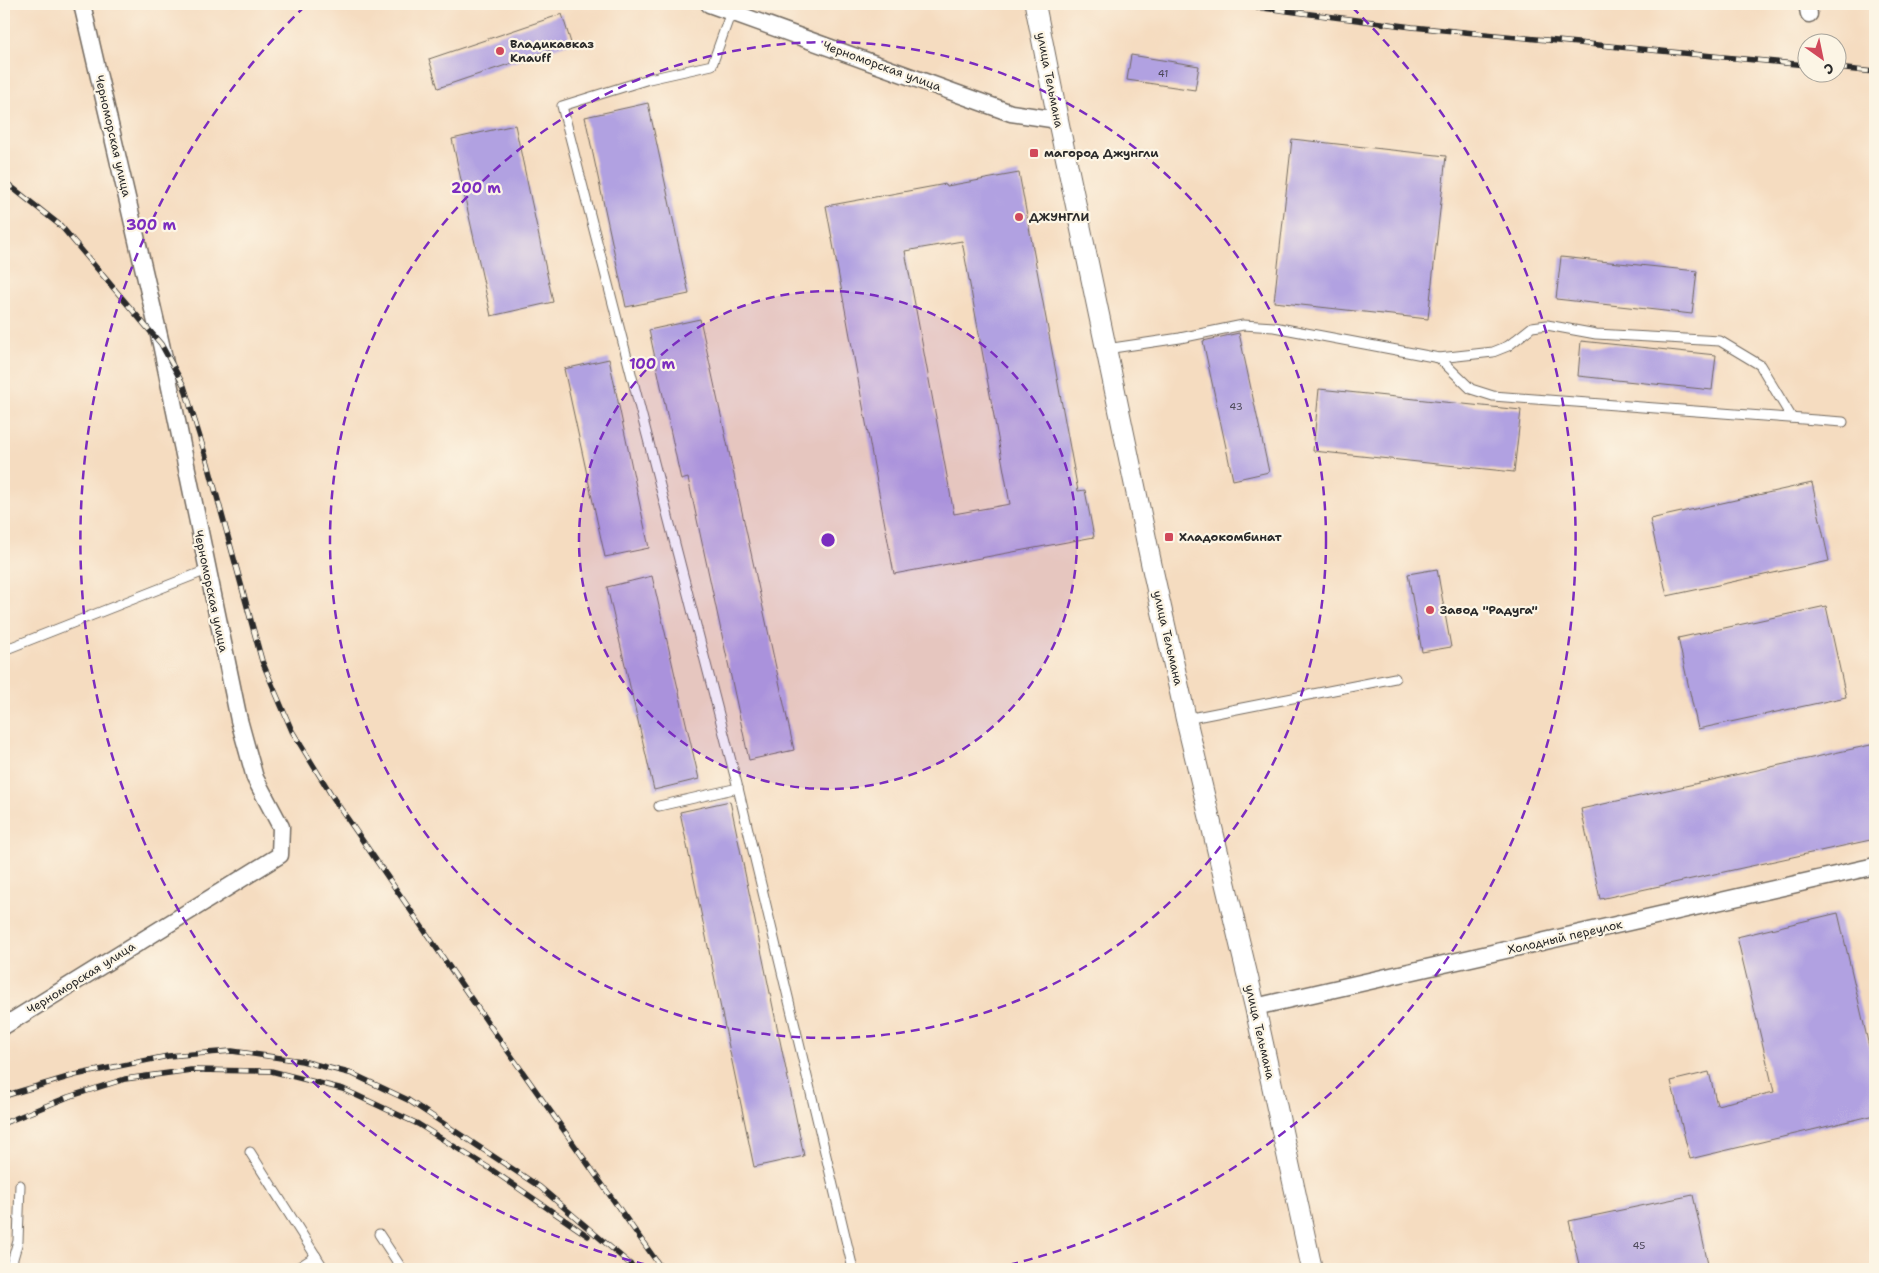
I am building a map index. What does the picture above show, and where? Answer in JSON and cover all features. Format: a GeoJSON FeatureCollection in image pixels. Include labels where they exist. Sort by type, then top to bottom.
{"type":"FeatureCollection","features":[{"type":"Feature","properties":{"kind":"street","name":"Черноморская улица"},"geometry":{"type":"LineString","coordinates":[[4,1026],[280,855],[281,827],[255,778],[239,720],[161,344],[82,4]]}},
{"type":"Feature","properties":{"kind":"street","name":"Черноморская улица"},"geometry":{"type":"LineString","coordinates":[[709,4],[1011,113],[1058,120]]}},
{"type":"Feature","properties":{"kind":"street","name":"улица Тельмана"},"geometry":{"type":"LineString","coordinates":[[1035,4],[1106,349],[1186,718],[1255,1007],[1312,1269]]}},
{"type":"Feature","properties":{"kind":"street","name":"Холодный переулок"},"geometry":{"type":"LineString","coordinates":[[1255,1007],[1875,866]]}},
{"type":"Feature","properties":{"kind":"lane"},"geometry":{"type":"LineString","coordinates":[[731,12],[712,65],[649,79],[562,106],[738,788],[853,1269]]}},
{"type":"Feature","properties":{"kind":"lane"},"geometry":{"type":"LineString","coordinates":[[1106,349],[1180,338],[1242,325],[1274,326],[1440,358],[1493,352],[1508,346],[1532,327],[1547,325],[1596,334],[1720,341],[1760,365],[1792,418]]}},
{"type":"Feature","properties":{"kind":"lane"},"geometry":{"type":"LineString","coordinates":[[1440,358],[1471,389],[1493,396],[1843,422]]}},
{"type":"Feature","properties":{"kind":"lane"},"geometry":{"type":"LineString","coordinates":[[4,650],[207,570]]}},
{"type":"Feature","properties":{"kind":"lane"},"geometry":{"type":"LineString","coordinates":[[1186,718],[1395,678]]}},
{"type":"Feature","properties":{"kind":"lane"},"geometry":{"type":"LineString","coordinates":[[659,806],[738,788]]}},
{"type":"Feature","properties":{"kind":"lane"},"geometry":{"type":"LineString","coordinates":[[250,1152],[324,1269]]}},
{"type":"Feature","properties":{"kind":"lane"},"geometry":{"type":"LineString","coordinates":[[10,1269],[18,1241],[20,1185]]}},
{"type":"Feature","properties":{"kind":"lane"},"geometry":{"type":"LineString","coordinates":[[379,1234],[402,1269]]}},
{"type":"Feature","properties":{"kind":"lane"},"geometry":{"type":"LineString","coordinates":[[296,1269],[316,1256]]}},
{"type":"Feature","properties":{"kind":"building","name":"Владикавказ Knauff"},"geometry":{"type":"Polygon","coordinates":[[[562,14],[571,43],[438,88],[429,59],[562,14]]]}},
{"type":"Feature","properties":{"kind":"building"},"geometry":{"type":"Polygon","coordinates":[[[1131,55],[1199,66],[1195,90],[1127,80],[1131,55]]]}},
{"type":"Feature","properties":{"kind":"building"},"geometry":{"type":"Polygon","coordinates":[[[648,103],[689,294],[626,307],[585,117],[648,103]]]}},
{"type":"Feature","properties":{"kind":"building"},"geometry":{"type":"Polygon","coordinates":[[[515,125],[553,302],[491,316],[452,139],[515,125]]]}},
{"type":"Feature","properties":{"kind":"building"},"geometry":{"type":"Polygon","coordinates":[[[1292,139],[1446,156],[1428,319],[1274,302],[1292,139]]]}},
{"type":"Feature","properties":{"kind":"building"},"geometry":{"type":"Polygon","coordinates":[[[1019,173],[1078,491],[1085,490],[1094,537],[894,574],[826,206],[946,184],[947,186],[1019,173]],[[962,241],[905,251],[954,514],[1010,504],[962,241]]]}},
{"type":"Feature","properties":{"kind":"building"},"geometry":{"type":"Polygon","coordinates":[[[1561,257],[1697,271],[1692,314],[1556,299],[1561,257]]]}},
{"type":"Feature","properties":{"kind":"building"},"geometry":{"type":"Polygon","coordinates":[[[700,319],[794,750],[749,760],[688,478],[681,480],[649,330],[700,319]]]}},
{"type":"Feature","properties":{"kind":"building"},"geometry":{"type":"Polygon","coordinates":[[[1239,333],[1269,472],[1233,480],[1203,341],[1239,333]]]}},
{"type":"Feature","properties":{"kind":"building"},"geometry":{"type":"Polygon","coordinates":[[[1581,341],[1716,355],[1712,390],[1578,376],[1581,341]]]}},
{"type":"Feature","properties":{"kind":"building"},"geometry":{"type":"Polygon","coordinates":[[[609,359],[649,548],[605,557],[564,369],[609,359]]]}},
{"type":"Feature","properties":{"kind":"building"},"geometry":{"type":"Polygon","coordinates":[[[1319,389],[1521,410],[1514,472],[1313,451],[1319,389]]]}},
{"type":"Feature","properties":{"kind":"building"},"geometry":{"type":"Polygon","coordinates":[[[1812,483],[1829,561],[1667,596],[1650,519],[1812,483]]]}},
{"type":"Feature","properties":{"kind":"building","name":"Завод \"Радуга\""},"geometry":{"type":"Polygon","coordinates":[[[1437,569],[1451,647],[1422,652],[1408,574],[1437,569]]]}},
{"type":"Feature","properties":{"kind":"building"},"geometry":{"type":"Polygon","coordinates":[[[652,576],[699,779],[654,790],[607,587],[652,576]]]}},
{"type":"Feature","properties":{"kind":"building"},"geometry":{"type":"Polygon","coordinates":[[[1826,606],[1846,697],[1698,729],[1678,638],[1826,606]]]}},
{"type":"Feature","properties":{"kind":"building"},"geometry":{"type":"Polygon","coordinates":[[[1875,744],[1875,839],[1600,899],[1581,809],[1875,744]]]}},
{"type":"Feature","properties":{"kind":"building"},"geometry":{"type":"Polygon","coordinates":[[[730,801],[804,1156],[754,1167],[680,812],[730,801]]]}},
{"type":"Feature","properties":{"kind":"building"},"geometry":{"type":"Polygon","coordinates":[[[1838,913],[1875,1072],[1875,1115],[1690,1159],[1671,1081],[1709,1072],[1717,1105],[1774,1092],[1737,937],[1838,913]]]}},
{"type":"Feature","properties":{"kind":"building"},"geometry":{"type":"Polygon","coordinates":[[[1693,1195],[1709,1269],[1580,1269],[1569,1221],[1693,1195]]]}},
{"type":"Feature","properties":{"kind":"railway"},"geometry":{"type":"LineString","coordinates":[[1232,4],[1412,27],[1796,64]]}},
{"type":"Feature","properties":{"kind":"railway"},"geometry":{"type":"LineString","coordinates":[[1846,69],[1875,72]]}},
{"type":"Feature","properties":{"kind":"railway"},"geometry":{"type":"LineString","coordinates":[[4,181],[61,226],[161,344],[184,386],[207,460],[262,661],[292,731],[334,799],[488,1023],[662,1269]]}},
{"type":"Feature","properties":{"kind":"railway"},"geometry":{"type":"LineString","coordinates":[[4,1096],[75,1075],[168,1056],[232,1051],[302,1061],[353,1074],[408,1100],[540,1187],[636,1269]]}},
{"type":"Feature","properties":{"kind":"railway"},"geometry":{"type":"LineString","coordinates":[[4,1123],[68,1097],[125,1079],[191,1070],[271,1071],[343,1089],[418,1124],[489,1168],[588,1236]]}},
{"type":"Feature","properties":{"kind":"place","name":"Владикавказ Knauff"},"geometry":{"type":"Point","coordinates":[500,51]}},
{"type":"Feature","properties":{"kind":"place","name":"магород Джунгли"},"geometry":{"type":"Point","coordinates":[1034,153]}},
{"type":"Feature","properties":{"kind":"place","name":"ДЖУНГЛИ"},"geometry":{"type":"Point","coordinates":[1019,217]}},
{"type":"Feature","properties":{"kind":"place","name":"Хладокомбинат"},"geometry":{"type":"Point","coordinates":[1169,537]}},
{"type":"Feature","properties":{"kind":"place","name":"Завод \"Радуга\""},"geometry":{"type":"Point","coordinates":[1430,610]}}]}
